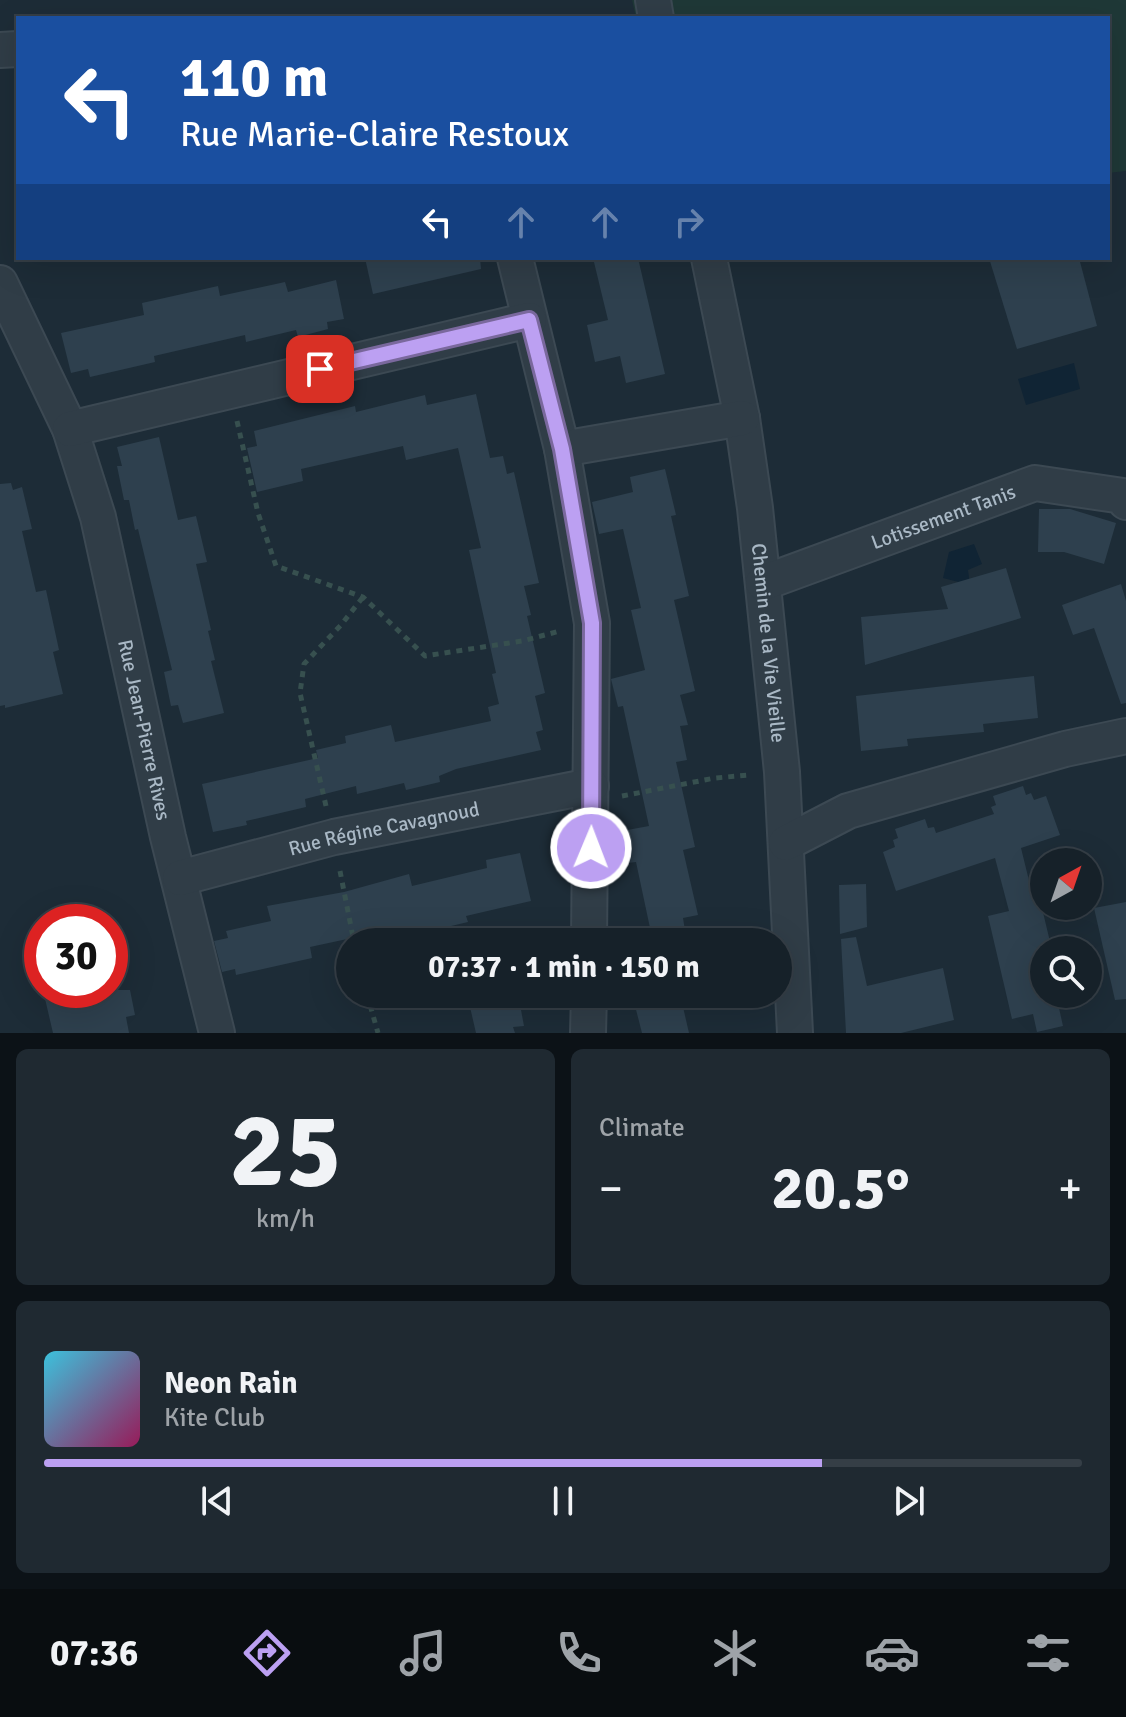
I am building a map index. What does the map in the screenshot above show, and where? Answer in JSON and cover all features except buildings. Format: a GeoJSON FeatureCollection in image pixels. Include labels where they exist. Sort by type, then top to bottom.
{"type":"FeatureCollection","features":[{"type":"Feature","properties":{"kind":"street"},"geometry":{"type":"LineString","coordinates":[[515,260],[562,449],[592,623],[589,928]]}},
{"type":"Feature","properties":{"kind":"street","name":"Chemin de la Vie Vieille"},"geometry":{"type":"LineString","coordinates":[[709,260],[742,418],[763,583],[782,772],[795,1033]]}},
{"type":"Feature","properties":{"kind":"street","name":"Rue Jean-Pierre Rives"},"geometry":{"type":"LineString","coordinates":[[0,283],[70,429],[98,517],[168,837],[217,1033]]}},
{"type":"Feature","properties":{"kind":"street"},"geometry":{"type":"LineString","coordinates":[[70,429],[529,320]]}},
{"type":"Feature","properties":{"kind":"street"},"geometry":{"type":"LineString","coordinates":[[562,449],[742,418]]}},
{"type":"Feature","properties":{"kind":"street","name":"Lotissement Tanis"},"geometry":{"type":"LineString","coordinates":[[763,583],[1035,483],[1123,496],[1126,502]]}},
{"type":"Feature","properties":{"kind":"street"},"geometry":{"type":"LineString","coordinates":[[786,843],[848,811],[1065,749],[1126,736]]}},
{"type":"Feature","properties":{"kind":"street","name":"Rue Régine Cavagnoud"},"geometry":{"type":"LineString","coordinates":[[180,878],[334,837],[591,786]]}},
{"type":"Feature","properties":{"kind":"street"},"geometry":{"type":"LineString","coordinates":[[588,1033],[589,1008]]}},
{"type":"Feature","properties":{"kind":"path"},"geometry":{"type":"LineString","coordinates":[[230,389],[258,513],[276,566],[363,597],[425,656],[522,641],[592,623]]}},
{"type":"Feature","properties":{"kind":"path"},"geometry":{"type":"LineString","coordinates":[[351,928],[334,837],[306,730],[300,693],[304,664],[363,597]]}},
{"type":"Feature","properties":{"kind":"path"},"geometry":{"type":"LineString","coordinates":[[591,786],[609,797],[643,794],[715,778],[782,772]]}},
{"type":"Feature","properties":{"kind":"path"},"geometry":{"type":"LineString","coordinates":[[371,1008],[378,1033]]}},
{"type":"Feature","properties":{"kind":"green space"},"geometry":{"type":"Polygon","coordinates":[[[632,0],[1126,0],[1126,171],[1110,173],[1110,16],[636,16],[632,0]]]}},
{"type":"Feature","properties":{"kind":"water"},"geometry":{"type":"Polygon","coordinates":[[[1074,363],[1080,389],[1026,405],[1018,379],[1074,363]]]}},
{"type":"Feature","properties":{"kind":"water"},"geometry":{"type":"Polygon","coordinates":[[[974,544],[982,564],[968,570],[970,585],[943,578],[949,552],[974,544]]]}},
{"type":"Feature","properties":{"kind":"route"},"geometry":{"type":"LineString","coordinates":[[320,369],[529,320],[562,449],[592,623],[591,848]]}}]}
